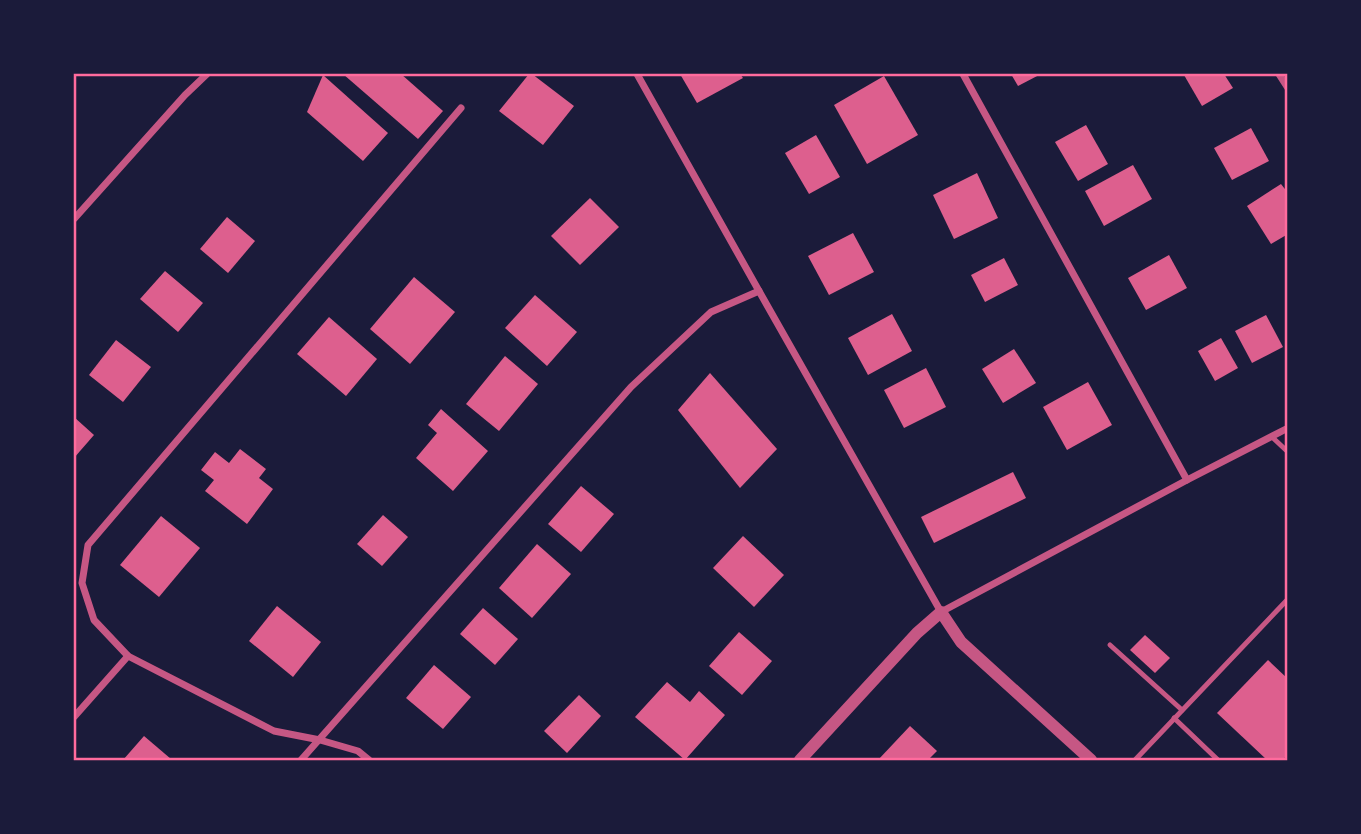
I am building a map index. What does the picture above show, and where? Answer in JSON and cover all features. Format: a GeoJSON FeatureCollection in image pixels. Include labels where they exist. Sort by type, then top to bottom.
{"type":"FeatureCollection","features":[{"type":"Feature","properties":{"kind":"street"},"geometry":{"type":"LineString","coordinates":[[74,219],[207,74]]}},
{"type":"Feature","properties":{"kind":"street"},"geometry":{"type":"LineString","coordinates":[[637,74],[941,612],[961,642],[1091,761]]}},
{"type":"Feature","properties":{"kind":"street"},"geometry":{"type":"LineString","coordinates":[[963,74],[1187,480]]}},
{"type":"Feature","properties":{"kind":"street"},"geometry":{"type":"LineString","coordinates":[[1279,74],[1287,88]]}},
{"type":"Feature","properties":{"kind":"street"},"geometry":{"type":"LineString","coordinates":[[369,761],[358,751],[274,731],[128,656],[94,620],[82,583],[88,545],[461,108]]}},
{"type":"Feature","properties":{"kind":"street"},"geometry":{"type":"LineString","coordinates":[[301,761],[631,387],[711,312],[759,291]]}},
{"type":"Feature","properties":{"kind":"street"},"geometry":{"type":"LineString","coordinates":[[800,761],[917,632],[941,612],[1287,428]]}},
{"type":"Feature","properties":{"kind":"street"},"geometry":{"type":"LineString","coordinates":[[74,717],[128,656]]}},
{"type":"Feature","properties":{"kind":"lane"},"geometry":{"type":"LineString","coordinates":[[1272,437],[1287,452]]}},
{"type":"Feature","properties":{"kind":"lane"},"geometry":{"type":"LineString","coordinates":[[1135,761],[1287,599]]}},
{"type":"Feature","properties":{"kind":"lane"},"geometry":{"type":"LineString","coordinates":[[1110,645],[1182,710]]}},
{"type":"Feature","properties":{"kind":"lane"},"geometry":{"type":"LineString","coordinates":[[1174,718],[1218,761]]}},
{"type":"Feature","properties":{"kind":"building"},"geometry":{"type":"Polygon","coordinates":[[[343,74],[401,74],[443,111],[418,139],[343,74]]]}},
{"type":"Feature","properties":{"kind":"building"},"geometry":{"type":"Polygon","coordinates":[[[529,74],[574,106],[543,145],[499,111],[529,74]]]}},
{"type":"Feature","properties":{"kind":"building"},"geometry":{"type":"Polygon","coordinates":[[[680,74],[740,74],[743,78],[697,103],[680,74]]]}},
{"type":"Feature","properties":{"kind":"building"},"geometry":{"type":"Polygon","coordinates":[[[1011,74],[1041,74],[1018,86],[1011,74]]]}},
{"type":"Feature","properties":{"kind":"building"},"geometry":{"type":"Polygon","coordinates":[[[1224,74],[1233,88],[1202,106],[1184,75],[1224,74]]]}},
{"type":"Feature","properties":{"kind":"building"},"geometry":{"type":"Polygon","coordinates":[[[323,75],[388,133],[363,161],[307,112],[323,75]]]}},
{"type":"Feature","properties":{"kind":"building"},"geometry":{"type":"Polygon","coordinates":[[[884,76],[918,135],[867,164],[834,105],[884,76]]]}},
{"type":"Feature","properties":{"kind":"building"},"geometry":{"type":"Polygon","coordinates":[[[1086,125],[1108,164],[1078,181],[1055,142],[1086,125]]]}},
{"type":"Feature","properties":{"kind":"building"},"geometry":{"type":"Polygon","coordinates":[[[1251,128],[1269,161],[1232,180],[1214,148],[1251,128]]]}},
{"type":"Feature","properties":{"kind":"building"},"geometry":{"type":"Polygon","coordinates":[[[816,135],[840,177],[809,194],[785,153],[816,135]]]}},
{"type":"Feature","properties":{"kind":"building"},"geometry":{"type":"Polygon","coordinates":[[[1133,165],[1152,199],[1104,226],[1085,191],[1133,165]]]}},
{"type":"Feature","properties":{"kind":"building"},"geometry":{"type":"Polygon","coordinates":[[[977,173],[998,218],[954,239],[933,195],[977,173]]]}},
{"type":"Feature","properties":{"kind":"building"},"geometry":{"type":"Polygon","coordinates":[[[1281,184],[1288,193],[1288,234],[1271,244],[1247,206],[1281,184]]]}},
{"type":"Feature","properties":{"kind":"building"},"geometry":{"type":"Polygon","coordinates":[[[590,198],[619,227],[580,265],[551,236],[590,198]]]}},
{"type":"Feature","properties":{"kind":"building"},"geometry":{"type":"Polygon","coordinates":[[[227,217],[255,241],[228,273],[200,249],[227,217]]]}},
{"type":"Feature","properties":{"kind":"building"},"geometry":{"type":"Polygon","coordinates":[[[853,233],[874,272],[829,295],[808,256],[853,233]]]}},
{"type":"Feature","properties":{"kind":"building"},"geometry":{"type":"Polygon","coordinates":[[[1169,255],[1187,288],[1146,310],[1128,278],[1169,255]]]}},
{"type":"Feature","properties":{"kind":"building"},"geometry":{"type":"Polygon","coordinates":[[[1004,258],[1018,285],[985,302],[971,275],[1004,258]]]}},
{"type":"Feature","properties":{"kind":"building"},"geometry":{"type":"Polygon","coordinates":[[[165,271],[203,303],[178,332],[140,299],[165,271]]]}},
{"type":"Feature","properties":{"kind":"building"},"geometry":{"type":"Polygon","coordinates":[[[414,277],[455,312],[410,364],[370,329],[414,277]]]}},
{"type":"Feature","properties":{"kind":"building"},"geometry":{"type":"Polygon","coordinates":[[[535,295],[577,332],[547,366],[505,328],[535,295]]]}},
{"type":"Feature","properties":{"kind":"building"},"geometry":{"type":"Polygon","coordinates":[[[892,314],[912,351],[868,375],[848,338],[892,314]]]}},
{"type":"Feature","properties":{"kind":"building"},"geometry":{"type":"Polygon","coordinates":[[[1266,315],[1283,347],[1252,363],[1235,331],[1266,315]]]}},
{"type":"Feature","properties":{"kind":"building"},"geometry":{"type":"Polygon","coordinates":[[[329,317],[377,359],[346,396],[297,354],[329,317]]]}},
{"type":"Feature","properties":{"kind":"building"},"geometry":{"type":"Polygon","coordinates":[[[1221,338],[1238,368],[1215,381],[1198,351],[1221,338]]]}},
{"type":"Feature","properties":{"kind":"building"},"geometry":{"type":"Polygon","coordinates":[[[116,340],[151,367],[123,402],[89,375],[116,340]]]}},
{"type":"Feature","properties":{"kind":"building"},"geometry":{"type":"Polygon","coordinates":[[[1014,349],[1036,383],[1003,403],[982,369],[1014,349]]]}},
{"type":"Feature","properties":{"kind":"building"},"geometry":{"type":"Polygon","coordinates":[[[505,356],[538,384],[499,431],[466,404],[505,356]]]}},
{"type":"Feature","properties":{"kind":"building"},"geometry":{"type":"Polygon","coordinates":[[[926,368],[946,407],[904,428],[884,390],[926,368]]]}},
{"type":"Feature","properties":{"kind":"building"},"geometry":{"type":"Polygon","coordinates":[[[710,373],[777,449],[740,488],[678,410],[710,373]]]}},
{"type":"Feature","properties":{"kind":"building"},"geometry":{"type":"Polygon","coordinates":[[[1088,382],[1112,425],[1067,450],[1043,407],[1088,382]]]}},
{"type":"Feature","properties":{"kind":"building"},"geometry":{"type":"Polygon","coordinates":[[[441,409],[488,451],[453,491],[416,458],[437,433],[428,425],[441,409]]]}},
{"type":"Feature","properties":{"kind":"building"},"geometry":{"type":"Polygon","coordinates":[[[74,417],[94,435],[74,458],[74,417]]]}},
{"type":"Feature","properties":{"kind":"building"},"geometry":{"type":"Polygon","coordinates":[[[240,449],[266,469],[259,478],[273,489],[247,524],[205,491],[214,480],[201,470],[215,452],[229,463],[240,449]]]}},
{"type":"Feature","properties":{"kind":"building"},"geometry":{"type":"Polygon","coordinates":[[[1013,472],[1026,498],[934,543],[921,517],[1013,472]]]}},
{"type":"Feature","properties":{"kind":"building"},"geometry":{"type":"Polygon","coordinates":[[[581,486],[614,514],[581,552],[548,524],[581,486]]]}},
{"type":"Feature","properties":{"kind":"building"},"geometry":{"type":"Polygon","coordinates":[[[383,515],[408,537],[382,566],[357,544],[383,515]]]}},
{"type":"Feature","properties":{"kind":"building"},"geometry":{"type":"Polygon","coordinates":[[[161,516],[200,548],[159,597],[120,565],[161,516]]]}},
{"type":"Feature","properties":{"kind":"building"},"geometry":{"type":"Polygon","coordinates":[[[743,536],[784,575],[754,607],[713,568],[743,536]]]}},
{"type":"Feature","properties":{"kind":"building"},"geometry":{"type":"Polygon","coordinates":[[[537,544],[571,574],[532,618],[499,588],[537,544]]]}},
{"type":"Feature","properties":{"kind":"building"},"geometry":{"type":"Polygon","coordinates":[[[277,606],[321,642],[293,677],[249,641],[277,606]]]}},
{"type":"Feature","properties":{"kind":"building"},"geometry":{"type":"Polygon","coordinates":[[[483,608],[518,639],[495,665],[460,634],[483,608]]]}},
{"type":"Feature","properties":{"kind":"building"},"geometry":{"type":"Polygon","coordinates":[[[739,632],[772,661],[742,695],[709,666],[739,632]]]}},
{"type":"Feature","properties":{"kind":"building"},"geometry":{"type":"Polygon","coordinates":[[[1145,635],[1170,658],[1155,673],[1130,650],[1145,635]]]}},
{"type":"Feature","properties":{"kind":"building"},"geometry":{"type":"Polygon","coordinates":[[[1268,660],[1288,679],[1288,755],[1282,760],[1267,760],[1217,713],[1268,660]]]}},
{"type":"Feature","properties":{"kind":"building"},"geometry":{"type":"Polygon","coordinates":[[[434,665],[471,697],[443,729],[406,698],[434,665]]]}},
{"type":"Feature","properties":{"kind":"building"},"geometry":{"type":"Polygon","coordinates":[[[667,682],[690,702],[699,691],[725,715],[685,760],[635,717],[667,682]]]}},
{"type":"Feature","properties":{"kind":"building"},"geometry":{"type":"Polygon","coordinates":[[[579,695],[601,716],[567,753],[544,731],[579,695]]]}},
{"type":"Feature","properties":{"kind":"building"},"geometry":{"type":"Polygon","coordinates":[[[910,726],[937,751],[928,760],[878,760],[910,726]]]}},
{"type":"Feature","properties":{"kind":"building"},"geometry":{"type":"Polygon","coordinates":[[[144,736],[171,759],[123,760],[144,736]]]}}]}
